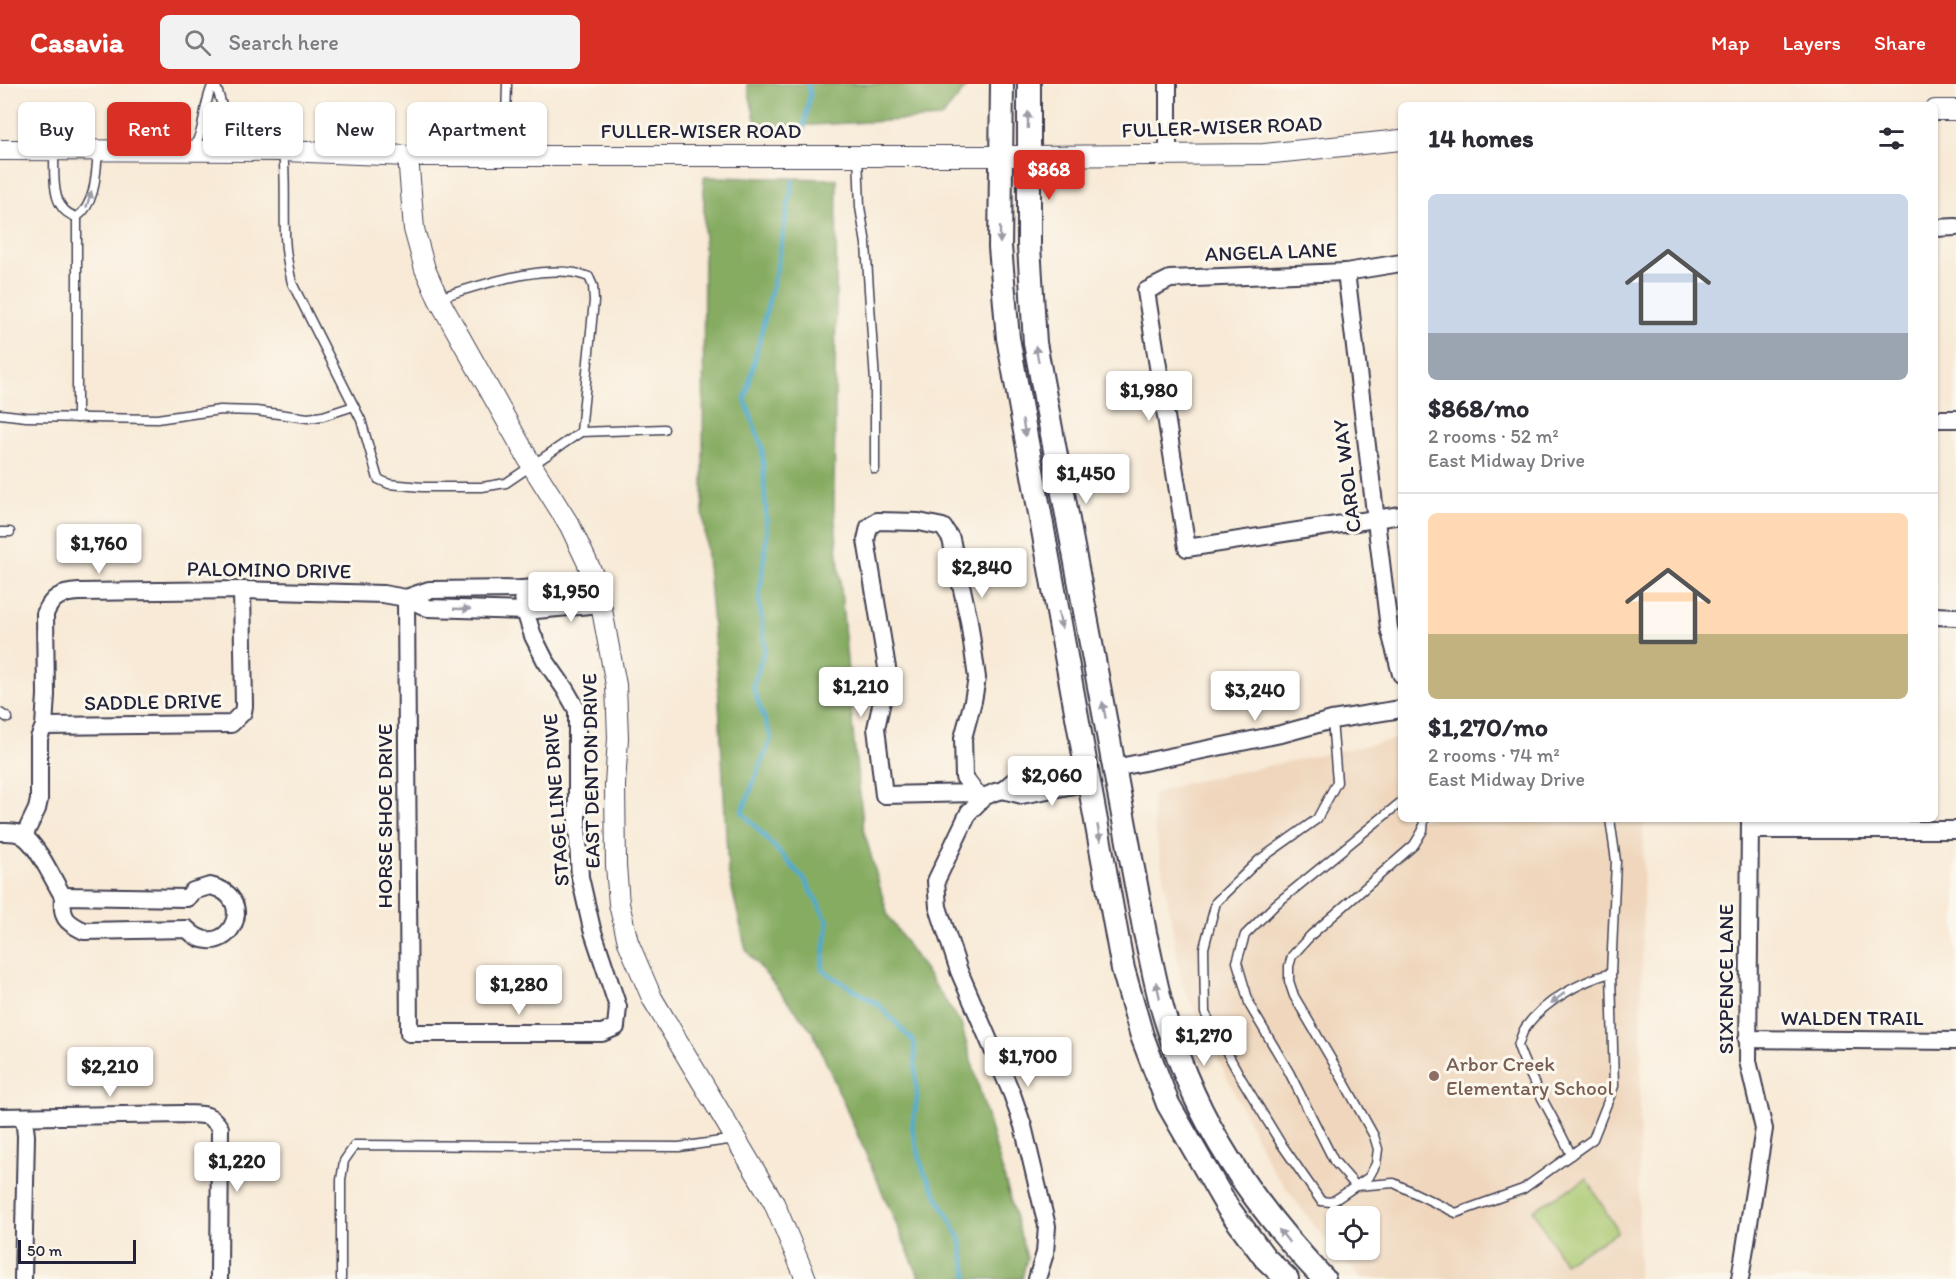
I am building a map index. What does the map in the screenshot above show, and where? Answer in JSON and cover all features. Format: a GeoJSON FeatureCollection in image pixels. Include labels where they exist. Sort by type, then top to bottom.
{"type":"FeatureCollection","features":[{"type":"Feature","properties":{"kind":"main road"},"geometry":{"type":"LineString","coordinates":[[1002,84],[1000,247],[1008,338],[1123,969],[1142,1036],[1168,1104],[1228,1208],[1264,1258],[1287,1279]]}},
{"type":"Feature","properties":{"kind":"main road"},"geometry":{"type":"LineString","coordinates":[[1029,84],[1029,246],[1035,344],[1144,933],[1165,1020],[1185,1075],[1211,1131],[1256,1202],[1324,1279]]}},
{"type":"Feature","properties":{"kind":"main road"},"geometry":{"type":"LineString","coordinates":[[1088,771],[1115,768]]}},
{"type":"Feature","properties":{"kind":"street"},"geometry":{"type":"LineString","coordinates":[[1168,84],[1168,155]]}},
{"type":"Feature","properties":{"kind":"street"},"geometry":{"type":"LineString","coordinates":[[1938,110],[1956,110]]}},
{"type":"Feature","properties":{"kind":"street","name":"FULLER-WISER ROAD"},"geometry":{"type":"LineString","coordinates":[[547,154],[1028,156],[1264,154],[1398,140]]}},
{"type":"Feature","properties":{"kind":"street","name":"FULLER-WISER ROAD"},"geometry":{"type":"LineString","coordinates":[[0,150],[18,150]]}},
{"type":"Feature","properties":{"kind":"street","name":"FULLER-WISER ROAD"},"geometry":{"type":"LineString","coordinates":[[95,151],[107,151]]}},
{"type":"Feature","properties":{"kind":"street","name":"FULLER-WISER ROAD"},"geometry":{"type":"LineString","coordinates":[[191,151],[203,151]]}},
{"type":"Feature","properties":{"kind":"street","name":"FULLER-WISER ROAD"},"geometry":{"type":"LineString","coordinates":[[303,152],[407,156]]}},
{"type":"Feature","properties":{"kind":"street","name":"EAST DENTON DRIVE"},"geometry":{"type":"LineString","coordinates":[[408,156],[414,229],[426,269],[438,298],[531,464],[570,526],[597,583],[616,685],[616,865],[620,904],[628,942],[652,998],[774,1203],[806,1279]]}},
{"type":"Feature","properties":{"kind":"street"},"geometry":{"type":"LineString","coordinates":[[1938,228],[1956,227]]}},
{"type":"Feature","properties":{"kind":"street","name":"ANGELA LANE"},"geometry":{"type":"LineString","coordinates":[[1375,518],[1187,548],[1146,291],[1170,279],[1346,272],[1398,263]]}},
{"type":"Feature","properties":{"kind":"street","name":"CAROL WAY"},"geometry":{"type":"LineString","coordinates":[[1346,272],[1389,628],[1398,662]]}},
{"type":"Feature","properties":{"kind":"street"},"geometry":{"type":"LineString","coordinates":[[1938,419],[1956,419]]}},
{"type":"Feature","properties":{"kind":"street"},"geometry":{"type":"LineString","coordinates":[[1375,518],[1398,515]]}},
{"type":"Feature","properties":{"kind":"street"},"geometry":{"type":"LineString","coordinates":[[980,795],[964,777],[963,738],[977,678],[969,621],[951,539],[943,527],[919,522],[877,522],[869,527],[866,540],[888,674],[876,728],[884,795],[980,795],[1004,790],[1017,778],[1070,769],[1088,771]]}},
{"type":"Feature","properties":{"kind":"street","name":"PALOMINO DRIVE"},"geometry":{"type":"LineString","coordinates":[[406,598],[429,590],[522,589],[597,583]]}},
{"type":"Feature","properties":{"kind":"street","name":"STAGE LINE DRIVE"},"geometry":{"type":"LineString","coordinates":[[409,1033],[602,1033],[616,1027],[618,1007],[592,929],[580,877],[577,822],[577,710],[566,689],[545,660],[533,636],[525,611],[522,589]]}},
{"type":"Feature","properties":{"kind":"street","name":"PALOMINO DRIVE"},"geometry":{"type":"LineString","coordinates":[[24,836],[38,809],[39,738],[44,726],[45,615],[50,602],[56,596],[72,592],[242,590],[383,594],[406,598],[428,608],[525,611],[601,604]]}},
{"type":"Feature","properties":{"kind":"street","name":"SADDLE DRIVE"},"geometry":{"type":"LineString","coordinates":[[44,726],[231,724],[243,712],[244,706],[242,590]]}},
{"type":"Feature","properties":{"kind":"street","name":"HORSE SHOE DRIVE"},"geometry":{"type":"LineString","coordinates":[[406,598],[409,1033]]}},
{"type":"Feature","properties":{"kind":"street"},"geometry":{"type":"LineString","coordinates":[[1938,616],[1956,617]]}},
{"type":"Feature","properties":{"kind":"street"},"geometry":{"type":"LineString","coordinates":[[1115,768],[1281,734],[1332,720],[1398,709]]}},
{"type":"Feature","properties":{"kind":"street"},"geometry":{"type":"LineString","coordinates":[[980,795],[969,812],[936,881],[938,907],[959,971],[1012,1094],[1023,1126],[1047,1226],[1045,1253],[1037,1279]]}},
{"type":"Feature","properties":{"kind":"street"},"geometry":{"type":"LineString","coordinates":[[1750,824],[1956,830]]}},
{"type":"Feature","properties":{"kind":"street","name":"SIXPENCE LANE"},"geometry":{"type":"LineString","coordinates":[[1740,1279],[1764,1129],[1748,1061],[1747,1040],[1750,824]]}},
{"type":"Feature","properties":{"kind":"street"},"geometry":{"type":"LineString","coordinates":[[0,832],[13,832],[24,836],[35,849],[63,896],[62,910],[69,924],[84,931],[187,929],[202,940],[211,940],[227,934],[236,918],[233,900],[227,893],[210,886],[193,891],[187,898],[63,896]]}},
{"type":"Feature","properties":{"kind":"street","name":"WALDEN TRAIL"},"geometry":{"type":"LineString","coordinates":[[1747,1040],[1956,1041]]}},
{"type":"Feature","properties":{"kind":"street"},"geometry":{"type":"LineString","coordinates":[[0,1117],[184,1114],[214,1118],[220,1128],[219,1279]]}},
{"type":"Feature","properties":{"kind":"street"},"geometry":{"type":"LineString","coordinates":[[23,1279],[26,1136],[24,1117]]}},
{"type":"Feature","properties":{"kind":"lane"},"geometry":{"type":"LineString","coordinates":[[191,151],[200,139],[206,98],[214,84]]}},
{"type":"Feature","properties":{"kind":"lane"},"geometry":{"type":"LineString","coordinates":[[214,84],[221,102]]}},
{"type":"Feature","properties":{"kind":"lane"},"geometry":{"type":"LineString","coordinates":[[506,102],[507,84]]}},
{"type":"Feature","properties":{"kind":"lane"},"geometry":{"type":"LineString","coordinates":[[77,217],[84,212],[89,203],[98,151]]}},
{"type":"Feature","properties":{"kind":"lane"},"geometry":{"type":"LineString","coordinates":[[858,155],[860,207],[867,244],[875,382],[875,469]]}},
{"type":"Feature","properties":{"kind":"lane"},"geometry":{"type":"LineString","coordinates":[[54,156],[55,188],[58,202],[63,210],[77,217]]}},
{"type":"Feature","properties":{"kind":"lane"},"geometry":{"type":"LineString","coordinates":[[284,156],[286,174],[285,231],[292,283],[361,420],[378,479],[389,484],[422,487],[482,487],[506,483],[581,432],[664,429]]}},
{"type":"Feature","properties":{"kind":"lane"},"geometry":{"type":"LineString","coordinates":[[77,217],[77,418]]}},
{"type":"Feature","properties":{"kind":"lane"},"geometry":{"type":"LineString","coordinates":[[438,298],[497,280],[540,272],[580,273],[589,277],[593,286],[594,301],[581,432]]}},
{"type":"Feature","properties":{"kind":"lane"},"geometry":{"type":"LineString","coordinates":[[0,414],[26,417],[157,419],[220,410],[256,411],[308,418],[323,416],[354,406]]}},
{"type":"Feature","properties":{"kind":"lane"},"geometry":{"type":"LineString","coordinates":[[0,532],[10,532]]}},
{"type":"Feature","properties":{"kind":"lane"},"geometry":{"type":"LineString","coordinates":[[1332,720],[1337,782],[1317,819],[1259,860],[1216,902],[1204,948],[1205,1013],[1240,1078],[1280,1142],[1322,1201],[1331,1202],[1369,1177],[1376,1164],[1378,1149],[1374,1136],[1294,996],[1289,981],[1289,966],[1292,956],[1311,935],[1414,845],[1423,830],[1424,822]]}},
{"type":"Feature","properties":{"kind":"lane"},"geometry":{"type":"LineString","coordinates":[[1356,1186],[1334,1161],[1289,1072],[1250,1006],[1237,962],[1245,935],[1276,904],[1398,804]]}},
{"type":"Feature","properties":{"kind":"lane"},"geometry":{"type":"LineString","coordinates":[[1356,1186],[1394,1183],[1456,1214],[1523,1189],[1593,1139],[1614,1086],[1611,973],[1616,861],[1610,822]]}},
{"type":"Feature","properties":{"kind":"lane"},"geometry":{"type":"LineString","coordinates":[[1570,1155],[1544,1100],[1527,1071],[1518,1046],[1525,1029],[1564,993],[1592,978],[1611,973]]}},
{"type":"Feature","properties":{"kind":"lane"},"geometry":{"type":"LineString","coordinates":[[341,1279],[341,1180],[344,1161],[355,1145],[679,1147],[736,1139]]}},
{"type":"Feature","properties":{"kind":"shaded area","name":"Arbor Creek Elementary School"},"geometry":{"type":"Polygon","coordinates":[[[1398,739],[1398,822],[1644,822],[1638,1279],[1361,1279],[1344,1260],[1380,1260],[1380,1206],[1326,1206],[1326,1240],[1271,1168],[1182,984],[1153,818],[1153,794],[1186,783],[1398,739]]]}},
{"type":"Feature","properties":{"kind":"green space"},"geometry":{"type":"Polygon","coordinates":[[[747,84],[969,84],[941,118],[757,128],[747,84]]]}},
{"type":"Feature","properties":{"kind":"green space"},"geometry":{"type":"Polygon","coordinates":[[[704,177],[837,179],[834,508],[854,743],[864,831],[888,916],[961,1024],[1027,1258],[1022,1279],[920,1279],[813,1032],[746,950],[728,871],[718,683],[703,511],[704,177]]]}},
{"type":"Feature","properties":{"kind":"green space"},"geometry":{"type":"Polygon","coordinates":[[[1587,1179],[1618,1232],[1564,1263],[1533,1210],[1587,1179]]]}},
{"type":"Feature","properties":{"kind":"waterway"},"geometry":{"type":"LineString","coordinates":[[803,131],[810,94],[808,84]]}},
{"type":"Feature","properties":{"kind":"waterway"},"geometry":{"type":"LineString","coordinates":[[793,181],[776,271],[745,400],[762,447],[767,533],[759,599],[765,647],[753,687],[771,738],[742,812],[805,880],[828,922],[822,970],[879,1005],[914,1042],[917,1099],[912,1127],[923,1170],[960,1238],[968,1279]]}},
{"type":"Feature","properties":{"kind":"place","name":"Arbor Creek Elementary School"},"geometry":{"type":"Point","coordinates":[1434,1076]}}]}
